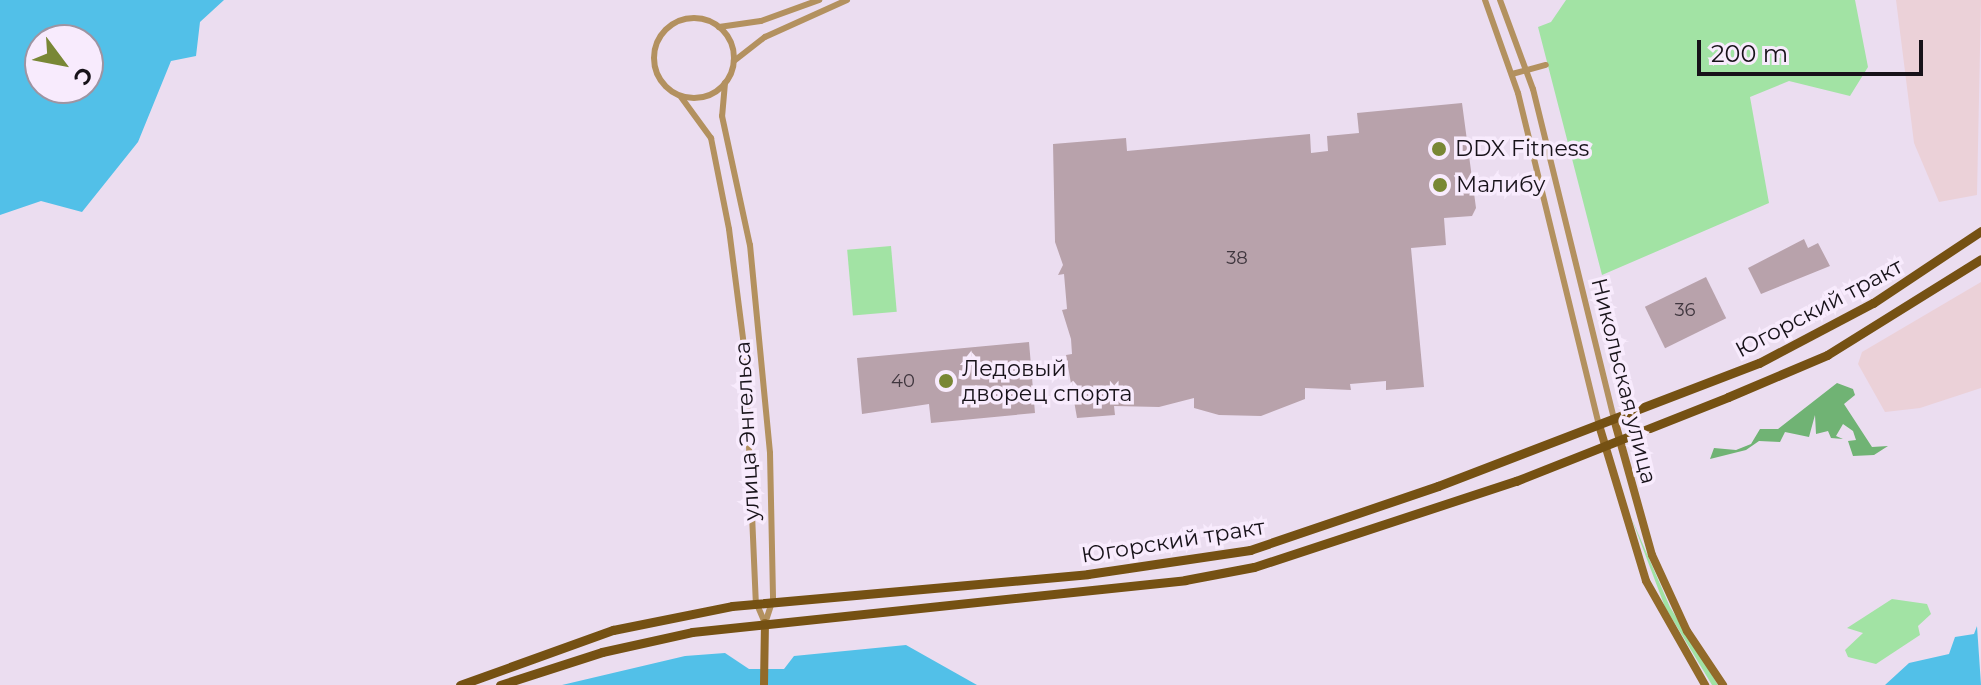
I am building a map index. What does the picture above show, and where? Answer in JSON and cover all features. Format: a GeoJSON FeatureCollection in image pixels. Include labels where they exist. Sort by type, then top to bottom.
{"type":"FeatureCollection","features":[{"type":"Feature","properties":{"kind":"main road","name":"Югорский тракт"},"geometry":{"type":"LineString","coordinates":[[460,685],[613,630],[773,599],[1088,574],[1250,550],[1599,425],[1777,355],[1873,303],[1981,231]]}},
{"type":"Feature","properties":{"kind":"main road","name":"Югорский тракт"},"geometry":{"type":"LineString","coordinates":[[500,685],[635,643],[765,623],[1185,580],[1254,567],[1384,528],[1620,440],[1827,355],[1981,259]]}},
{"type":"Feature","properties":{"kind":"street"},"geometry":{"type":"LineString","coordinates":[[819,0],[761,21],[718,27],[685,19],[658,39],[656,74],[681,97],[709,96],[725,83],[734,61],[765,37],[847,0]]}},
{"type":"Feature","properties":{"kind":"street","name":"Никольская улица"},"geometry":{"type":"LineString","coordinates":[[1485,0],[1512,74],[1604,446],[1646,581],[1705,685]]}},
{"type":"Feature","properties":{"kind":"street","name":"Никольская улица"},"geometry":{"type":"LineString","coordinates":[[1500,0],[1527,70],[1614,419],[1652,555],[1687,631],[1723,685]]}},
{"type":"Feature","properties":{"kind":"street"},"geometry":{"type":"LineString","coordinates":[[718,27],[734,61]]}},
{"type":"Feature","properties":{"kind":"street"},"geometry":{"type":"LineString","coordinates":[[1512,74],[1546,65]]}},
{"type":"Feature","properties":{"kind":"street","name":"улица Энгельса"},"geometry":{"type":"LineString","coordinates":[[725,83],[722,116],[749,237],[770,453],[773,599],[765,623],[764,685]]}},
{"type":"Feature","properties":{"kind":"street","name":"улица Энгельса"},"geometry":{"type":"LineString","coordinates":[[681,97],[711,138],[731,243],[752,454],[756,602],[765,623]]}},
{"type":"Feature","properties":{"kind":"street"},"geometry":{"type":"LineString","coordinates":[[731,243],[749,237]]}},
{"type":"Feature","properties":{"kind":"shaded area"},"geometry":{"type":"Polygon","coordinates":[[[1896,0],[1981,0],[1977,195],[1939,202],[1914,143],[1896,0]]]}},
{"type":"Feature","properties":{"kind":"shaded area"},"geometry":{"type":"Polygon","coordinates":[[[1981,282],[1981,388],[1920,408],[1885,412],[1858,364],[1862,352],[1981,282]]]}},
{"type":"Feature","properties":{"kind":"green space"},"geometry":{"type":"Polygon","coordinates":[[[1566,0],[1855,0],[1868,67],[1850,96],[1789,81],[1750,97],[1769,203],[1602,275],[1538,27],[1551,22],[1566,0]]]}},
{"type":"Feature","properties":{"kind":"green space"},"geometry":{"type":"Polygon","coordinates":[[[891,246],[897,312],[853,316],[847,250],[891,246]]]}},
{"type":"Feature","properties":{"kind":"green space"},"geometry":{"type":"Polygon","coordinates":[[[1837,383],[1853,389],[1855,395],[1844,404],[1872,447],[1888,446],[1874,455],[1853,456],[1848,441],[1856,440],[1853,431],[1843,424],[1836,436],[1843,439],[1831,438],[1828,431],[1816,434],[1815,415],[1809,437],[1785,432],[1780,442],[1759,441],[1746,450],[1710,459],[1714,448],[1736,450],[1751,444],[1760,429],[1778,429],[1837,383]]]}},
{"type":"Feature","properties":{"kind":"green space"},"geometry":{"type":"Polygon","coordinates":[[[1631,517],[1670,607],[1718,685],[1712,685],[1665,607],[1631,517]]]}},
{"type":"Feature","properties":{"kind":"green space"},"geometry":{"type":"Polygon","coordinates":[[[1892,599],[1927,604],[1931,614],[1918,626],[1920,635],[1876,664],[1848,657],[1845,650],[1863,633],[1847,628],[1892,599]]]}},
{"type":"Feature","properties":{"kind":"water"},"geometry":{"type":"Polygon","coordinates":[[[0,0],[224,0],[200,22],[196,56],[171,61],[138,142],[82,212],[41,201],[0,215],[0,0]]]}},
{"type":"Feature","properties":{"kind":"water"},"geometry":{"type":"Polygon","coordinates":[[[1977,626],[1981,685],[1885,685],[1909,663],[1949,654],[1955,637],[1974,634],[1977,626]]]}},
{"type":"Feature","properties":{"kind":"water"},"geometry":{"type":"Polygon","coordinates":[[[906,645],[977,685],[562,685],[685,656],[725,653],[749,669],[784,669],[794,656],[906,645]]]}},
{"type":"Feature","properties":{"kind":"building"},"geometry":{"type":"Polygon","coordinates":[[[1462,103],[1476,208],[1472,216],[1444,218],[1446,245],[1411,248],[1424,387],[1386,390],[1386,381],[1350,384],[1351,390],[1305,388],[1305,399],[1261,416],[1219,415],[1194,408],[1194,398],[1159,407],[1114,406],[1115,415],[1077,418],[1066,355],[1072,354],[1062,310],[1067,309],[1064,274],[1058,275],[1063,265],[1055,242],[1053,144],[1126,138],[1127,151],[1310,134],[1311,153],[1328,151],[1327,136],[1359,133],[1357,113],[1462,103]]]}},
{"type":"Feature","properties":{"kind":"building"},"geometry":{"type":"Polygon","coordinates":[[[1804,239],[1808,248],[1818,243],[1830,266],[1761,294],[1748,268],[1804,239]]]}},
{"type":"Feature","properties":{"kind":"building"},"geometry":{"type":"Polygon","coordinates":[[[1706,277],[1726,318],[1665,348],[1645,307],[1706,277]]]}},
{"type":"Feature","properties":{"kind":"building","name":"Ледовый дворец спорта"},"geometry":{"type":"Polygon","coordinates":[[[1029,342],[1035,413],[931,423],[929,404],[862,414],[857,358],[1029,342]]]}},
{"type":"Feature","properties":{"kind":"place","name":"DDX Fitness"},"geometry":{"type":"Point","coordinates":[1439,149]}},
{"type":"Feature","properties":{"kind":"place","name":"Малибу"},"geometry":{"type":"Point","coordinates":[1440,185]}},
{"type":"Feature","properties":{"kind":"place","name":"Ледовый дворец спорта"},"geometry":{"type":"Point","coordinates":[946,381]}}]}
